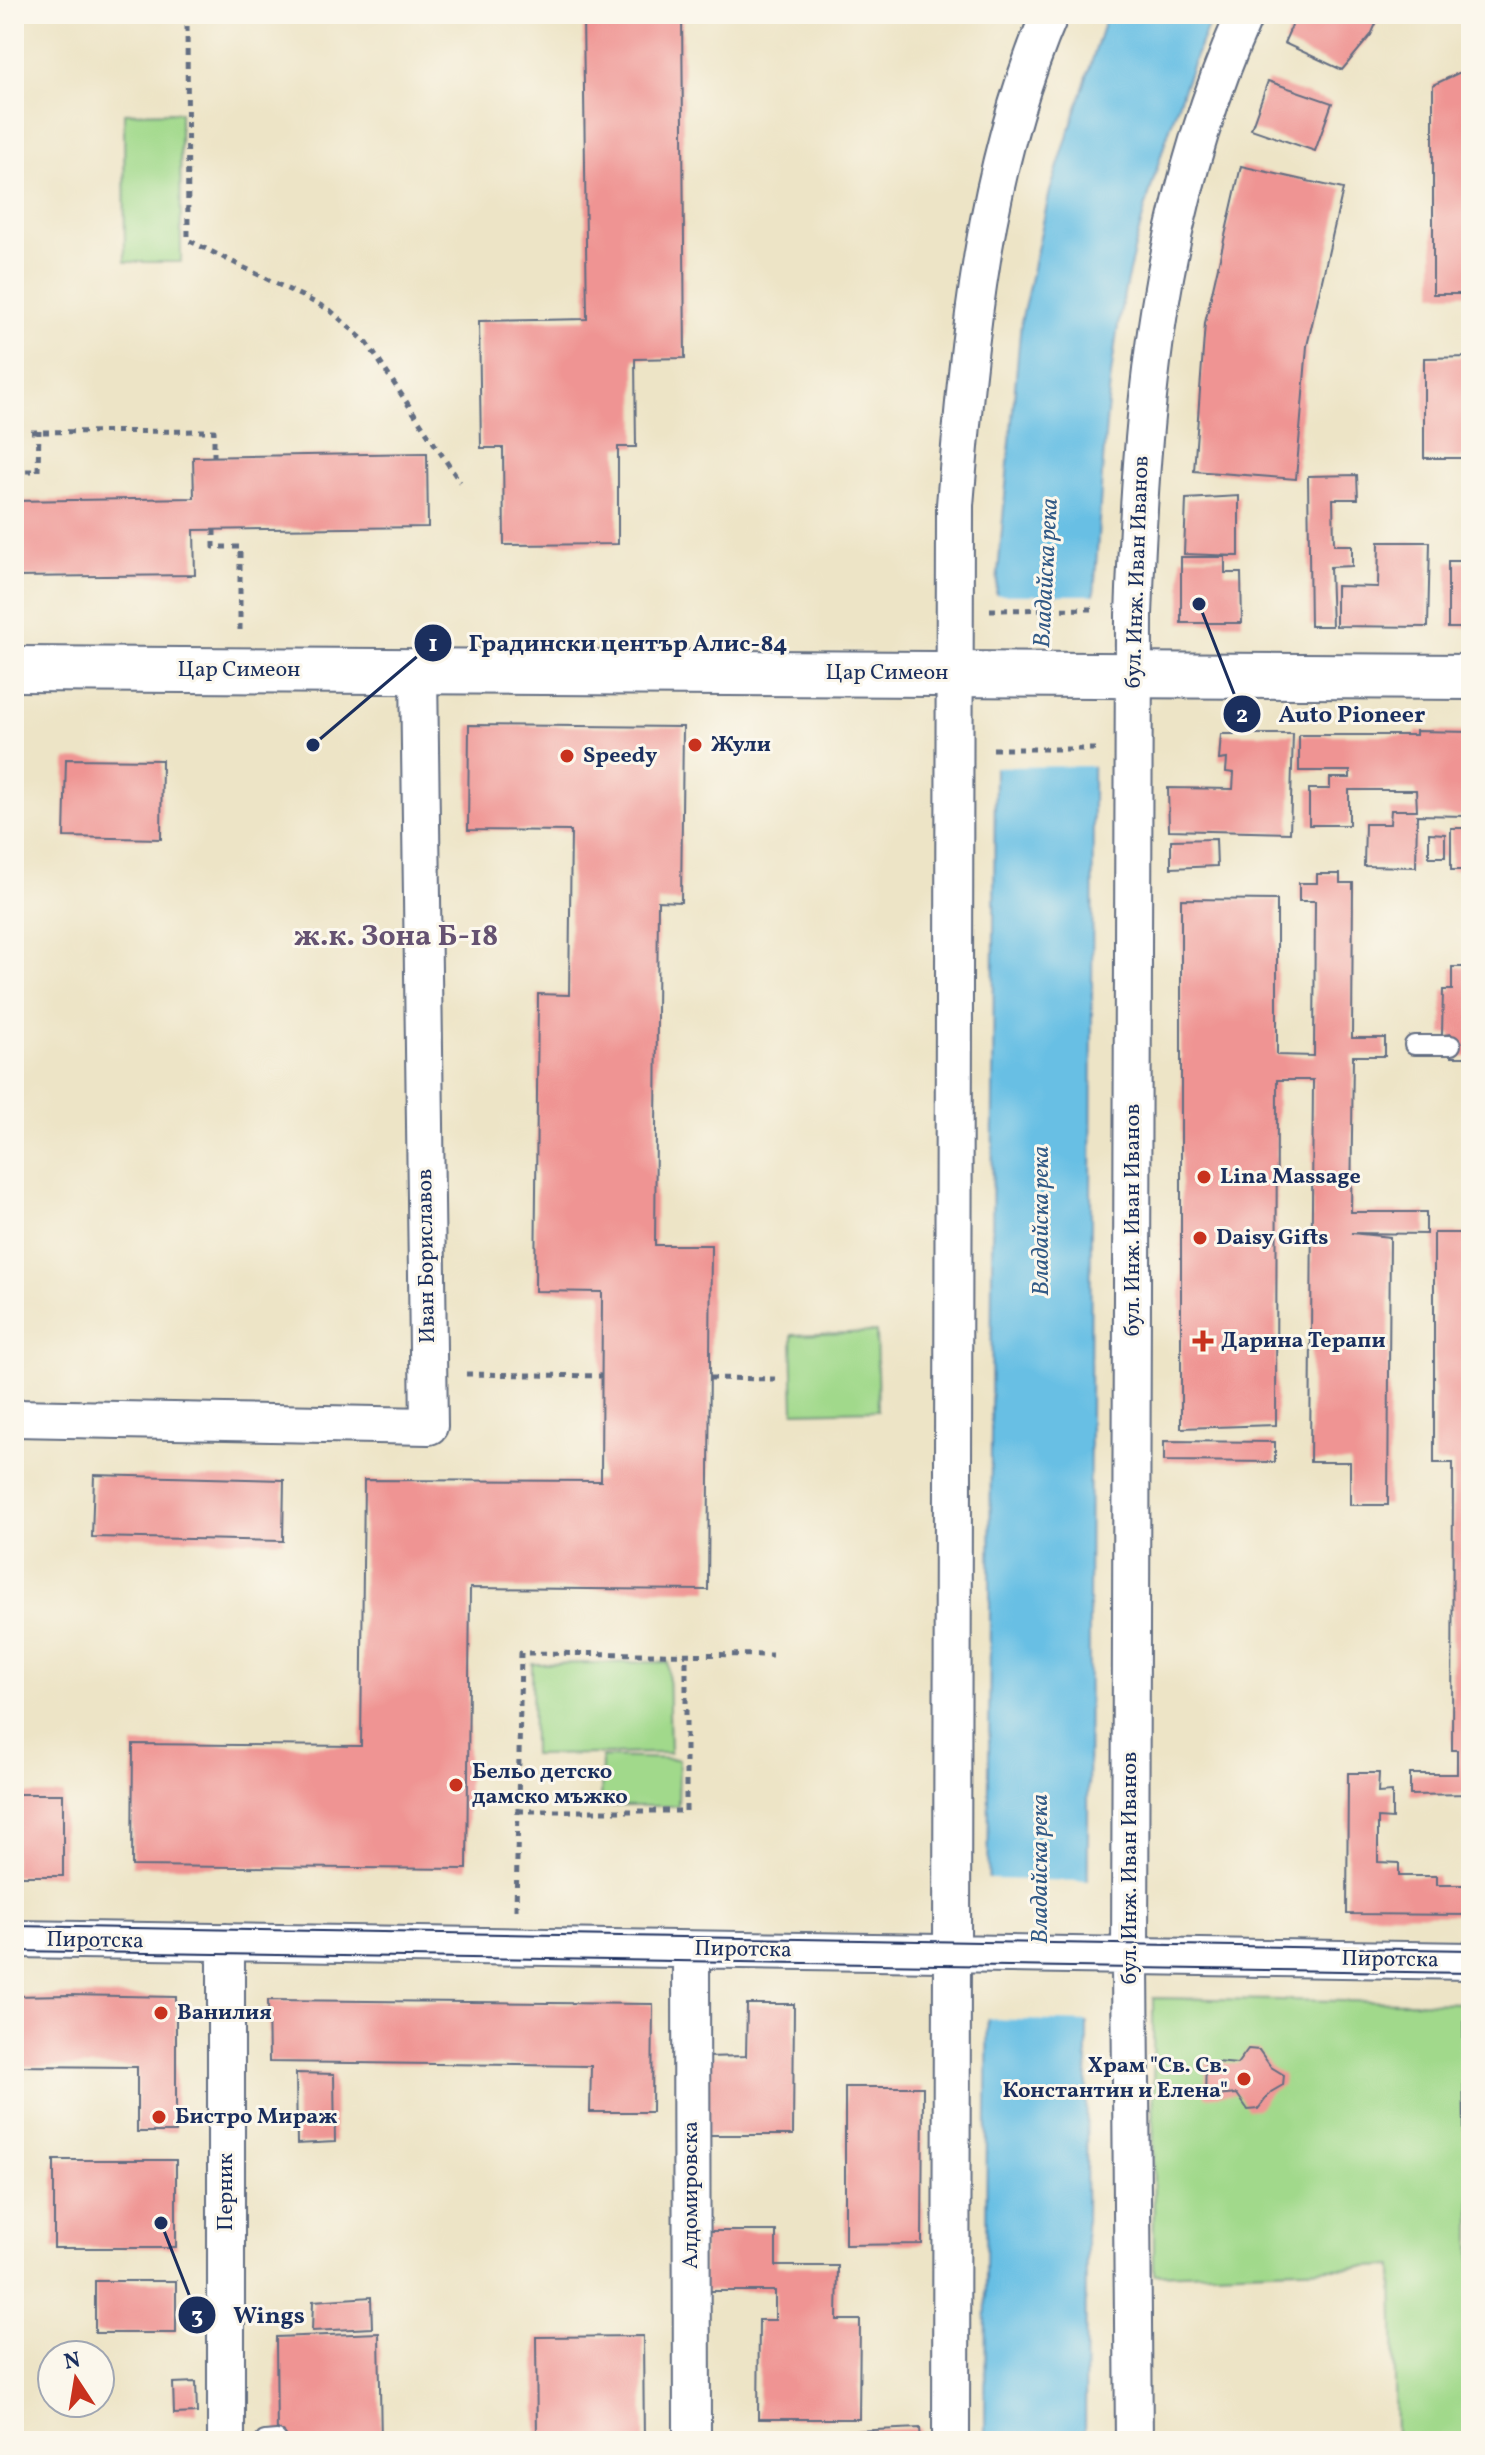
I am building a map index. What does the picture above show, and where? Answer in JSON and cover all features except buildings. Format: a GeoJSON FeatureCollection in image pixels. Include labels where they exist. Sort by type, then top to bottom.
{"type":"FeatureCollection","features":[{"type":"Feature","properties":{"kind":"street"},"geometry":{"type":"LineString","coordinates":[[951,2441],[961,1953],[966,673],[955,505],[978,268],[999,168],[1050,14]]}},
{"type":"Feature","properties":{"kind":"street","name":"бул. Инж. Иван Иванов"},"geometry":{"type":"LineString","coordinates":[[1134,2441],[1118,1955],[1122,674],[1143,422],[1168,255],[1193,152],[1226,57],[1245,14]]}},
{"type":"Feature","properties":{"kind":"street","name":"Цар Симеон"},"geometry":{"type":"LineString","coordinates":[[14,669],[1471,677]]}},
{"type":"Feature","properties":{"kind":"street","name":"Иван Бориславов"},"geometry":{"type":"LineString","coordinates":[[14,1418],[429,1426],[419,671]]}},
{"type":"Feature","properties":{"kind":"street","name":"Пиротска"},"geometry":{"type":"LineString","coordinates":[[14,1939],[1471,1961]]}},
{"type":"Feature","properties":{"kind":"street","name":"Перник"},"geometry":{"type":"LineString","coordinates":[[226,1942],[226,2441]]}},
{"type":"Feature","properties":{"kind":"street","name":"Алдомировска"},"geometry":{"type":"LineString","coordinates":[[691,1950],[692,2441]]}},
{"type":"Feature","properties":{"kind":"lane"},"geometry":{"type":"LineString","coordinates":[[1414,1045],[1451,1045]]}},
{"type":"Feature","properties":{"kind":"lane"},"geometry":{"type":"LineString","coordinates":[[265,2441],[277,2440]]}},
{"type":"Feature","properties":{"kind":"path"},"geometry":{"type":"LineString","coordinates":[[187,14],[188,240],[330,310],[367,343],[460,482]]}},
{"type":"Feature","properties":{"kind":"path"},"geometry":{"type":"LineString","coordinates":[[686,16],[737,14]]}},
{"type":"Feature","properties":{"kind":"path"},"geometry":{"type":"LineString","coordinates":[[14,471],[38,471],[39,431]]}},
{"type":"Feature","properties":{"kind":"path"},"geometry":{"type":"LineString","coordinates":[[31,432],[214,431],[214,456]]}},
{"type":"Feature","properties":{"kind":"path"},"geometry":{"type":"LineString","coordinates":[[214,530],[214,547],[240,547],[240,630]]}},
{"type":"Feature","properties":{"kind":"path"},"geometry":{"type":"LineString","coordinates":[[976,610],[1109,608]]}},
{"type":"Feature","properties":{"kind":"path"},"geometry":{"type":"LineString","coordinates":[[991,749],[1109,749]]}},
{"type":"Feature","properties":{"kind":"path"},"geometry":{"type":"LineString","coordinates":[[429,1373],[602,1376]]}},
{"type":"Feature","properties":{"kind":"path"},"geometry":{"type":"LineString","coordinates":[[710,1378],[775,1379]]}},
{"type":"Feature","properties":{"kind":"path"},"geometry":{"type":"LineString","coordinates":[[514,1947],[521,1653],[772,1655]]}},
{"type":"Feature","properties":{"kind":"path"},"geometry":{"type":"LineString","coordinates":[[518,1811],[686,1811],[686,1654]]}},
{"type":"Feature","properties":{"kind":"green space"},"geometry":{"type":"Polygon","coordinates":[[[180,112],[181,262],[125,262],[124,113],[180,112]]]}},
{"type":"Feature","properties":{"kind":"green space"},"geometry":{"type":"Polygon","coordinates":[[[876,1332],[878,1410],[794,1412],[792,1335],[876,1332]]]}},
{"type":"Feature","properties":{"kind":"green space"},"geometry":{"type":"Polygon","coordinates":[[[668,1662],[670,1753],[533,1755],[532,1664],[668,1662]]]}},
{"type":"Feature","properties":{"kind":"green space"},"geometry":{"type":"Polygon","coordinates":[[[602,1757],[679,1759],[678,1806],[601,1806],[602,1757]]]}},
{"type":"Feature","properties":{"kind":"green space"},"geometry":{"type":"Polygon","coordinates":[[[1153,1998],[1471,2003],[1471,2441],[1396,2441],[1393,2266],[1154,2274],[1153,1998]]]}},
{"type":"Feature","properties":{"kind":"water","name":"Владайска река"},"geometry":{"type":"Polygon","coordinates":[[[1107,14],[1213,14],[1164,145],[1144,212],[1119,319],[1109,397],[1094,595],[1085,2441],[985,2441],[996,595],[1021,322],[1050,191],[1107,14]]]}},
{"type":"Feature","properties":{"kind":"pier"},"geometry":{"type":"Polygon","coordinates":[[[992,595],[1098,595],[1097,766],[992,767],[992,595]]]}},
{"type":"Feature","properties":{"kind":"pier"},"geometry":{"type":"Polygon","coordinates":[[[984,1879],[1093,1881],[1089,2022],[983,2019],[984,1879]]]}},
{"type":"Feature","properties":{"kind":"tram line"},"geometry":{"type":"LineString","coordinates":[[14,1926],[1471,1950]]}},
{"type":"Feature","properties":{"kind":"tram line"},"geometry":{"type":"LineString","coordinates":[[14,1951],[1471,1973]]}},
{"type":"Feature","properties":{"kind":"place","name":"Auto Pioneer"},"geometry":{"type":"Point","coordinates":[1199,604]}},
{"type":"Feature","properties":{"kind":"place","name":"Градински център Алис-84"},"geometry":{"type":"Point","coordinates":[313,745]}},
{"type":"Feature","properties":{"kind":"place","name":"Жули"},"geometry":{"type":"Point","coordinates":[695,745]}},
{"type":"Feature","properties":{"kind":"place","name":"Speedy"},"geometry":{"type":"Point","coordinates":[567,756]}},
{"type":"Feature","properties":{"kind":"place","name":"Lina Massage"},"geometry":{"type":"Point","coordinates":[1204,1177]}},
{"type":"Feature","properties":{"kind":"place","name":"Daisy Gifts"},"geometry":{"type":"Point","coordinates":[1200,1238]}},
{"type":"Feature","properties":{"kind":"place","name":"Дарина Терапи"},"geometry":{"type":"Point","coordinates":[1203,1341]}},
{"type":"Feature","properties":{"kind":"place","name":"Бельо детско дамско мъжко"},"geometry":{"type":"Point","coordinates":[456,1785]}},
{"type":"Feature","properties":{"kind":"place","name":"Ванилия"},"geometry":{"type":"Point","coordinates":[161,2013]}},
{"type":"Feature","properties":{"kind":"place","name":"Храм \"Св. Св. Константин и Елена\""},"geometry":{"type":"Point","coordinates":[1244,2079]}},
{"type":"Feature","properties":{"kind":"place","name":"Бистро Мираж"},"geometry":{"type":"Point","coordinates":[159,2117]}},
{"type":"Feature","properties":{"kind":"place","name":"Wings"},"geometry":{"type":"Point","coordinates":[161,2223]}},
{"type":"Feature","properties":{"kind":"district","name":"ж.к. Зона Б-18"},"geometry":{"type":"Point","coordinates":[396,937]}}]}
